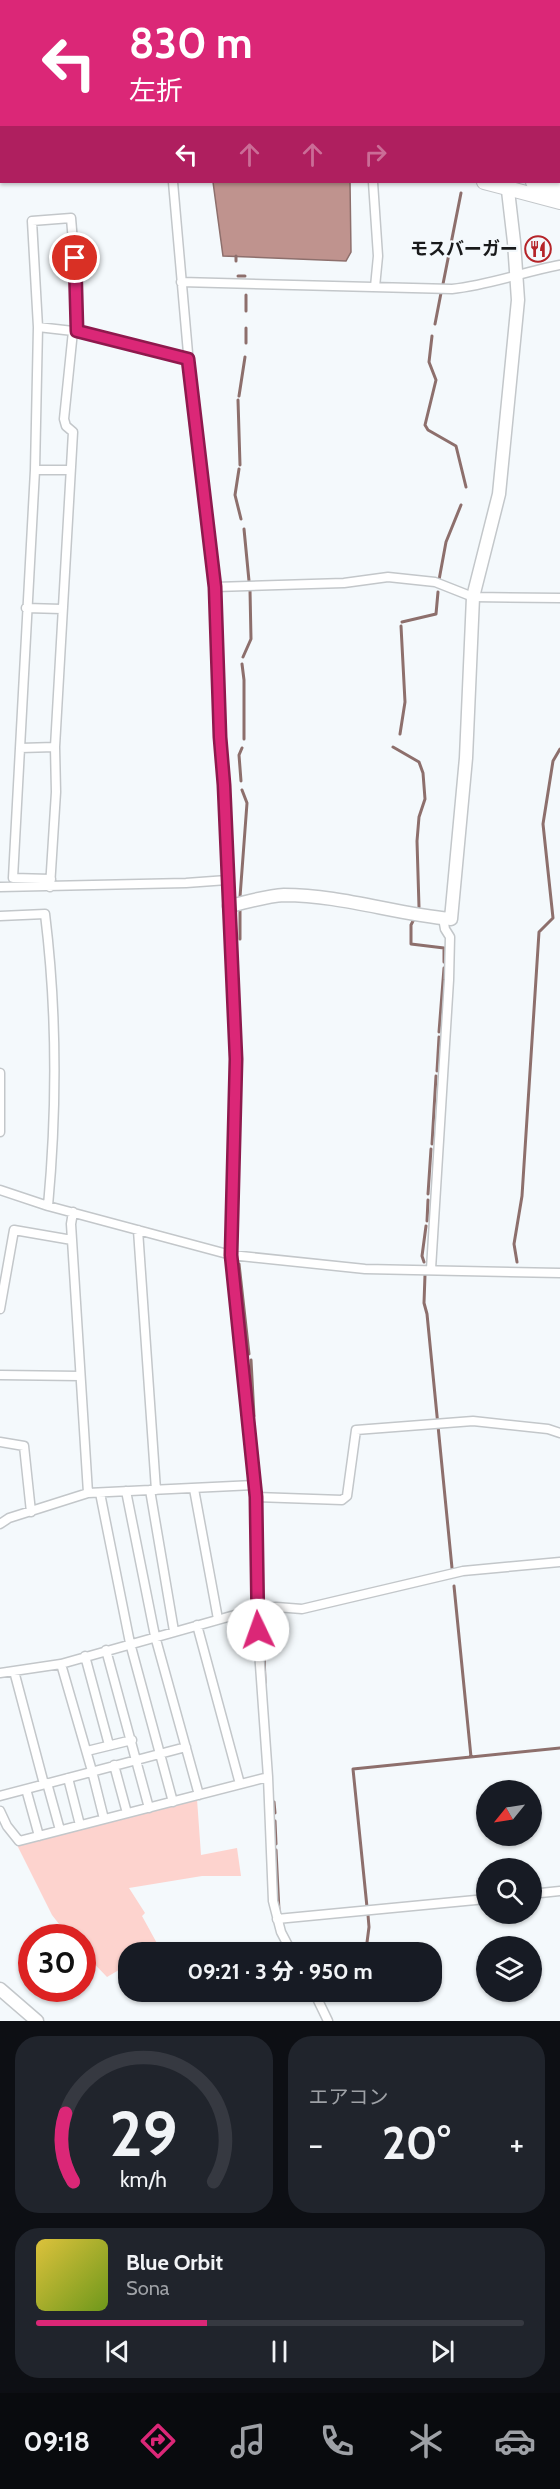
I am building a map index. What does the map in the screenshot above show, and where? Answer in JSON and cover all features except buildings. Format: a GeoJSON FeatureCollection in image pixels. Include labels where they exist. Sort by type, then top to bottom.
{"type":"FeatureCollection","features":[{"type":"Feature","properties":{"kind":"main road"},"geometry":{"type":"LineString","coordinates":[[492,183],[507,185],[560,202]]}},
{"type":"Feature","properties":{"kind":"main road"},"geometry":{"type":"LineString","coordinates":[[537,183],[560,189]]}},
{"type":"Feature","properties":{"kind":"street"},"geometry":{"type":"LineString","coordinates":[[173,183],[188,359],[215,587],[236,1101],[231,1255],[256,1497],[256,1608],[268,1777],[273,1901],[276,1919],[287,1942]]}},
{"type":"Feature","properties":{"kind":"street"},"geometry":{"type":"LineString","coordinates":[[373,183],[378,256],[375,287]]}},
{"type":"Feature","properties":{"kind":"street"},"geometry":{"type":"LineString","coordinates":[[229,906],[284,896],[373,904],[451,919],[466,758],[473,597],[499,494],[518,300],[507,185]]}},
{"type":"Feature","properties":{"kind":"street"},"geometry":{"type":"LineString","coordinates":[[71,218],[76,278],[75,331],[64,419],[66,426],[73,432],[62,609],[55,747],[56,792],[50,883],[13,878],[35,470],[38,327],[32,221],[71,218]]}},
{"type":"Feature","properties":{"kind":"street"},"geometry":{"type":"LineString","coordinates":[[181,282],[452,289],[492,283],[560,265]]}},
{"type":"Feature","properties":{"kind":"street"},"geometry":{"type":"LineString","coordinates":[[38,327],[75,331],[188,359]]}},
{"type":"Feature","properties":{"kind":"street"},"geometry":{"type":"LineString","coordinates":[[35,470],[70,470]]}},
{"type":"Feature","properties":{"kind":"street"},"geometry":{"type":"LineString","coordinates":[[215,587],[344,583],[388,577],[435,582],[473,597],[560,598]]}},
{"type":"Feature","properties":{"kind":"street"},"geometry":{"type":"LineString","coordinates":[[26,608],[62,609]]}},
{"type":"Feature","properties":{"kind":"street"},"geometry":{"type":"LineString","coordinates":[[20,748],[55,747]]}},
{"type":"Feature","properties":{"kind":"street"},"geometry":{"type":"LineString","coordinates":[[0,887],[50,883],[227,880]]}},
{"type":"Feature","properties":{"kind":"street"},"geometry":{"type":"LineString","coordinates":[[0,916],[45,914],[52,967],[53,1038],[54,1142],[48,1206]]}},
{"type":"Feature","properties":{"kind":"street"},"geometry":{"type":"LineString","coordinates":[[431,1269],[449,980],[450,937],[445,929],[444,918]]}},
{"type":"Feature","properties":{"kind":"street"},"geometry":{"type":"LineString","coordinates":[[0,1073],[0,1132]]}},
{"type":"Feature","properties":{"kind":"street"},"geometry":{"type":"LineString","coordinates":[[0,1190],[48,1206],[231,1255],[365,1269],[560,1273]]}},
{"type":"Feature","properties":{"kind":"street"},"geometry":{"type":"LineString","coordinates":[[73,1212],[71,1224],[88,1493]]}},
{"type":"Feature","properties":{"kind":"street"},"geometry":{"type":"LineString","coordinates":[[0,1309],[14,1230],[72,1240]]}},
{"type":"Feature","properties":{"kind":"street"},"geometry":{"type":"LineString","coordinates":[[138,1230],[153,1490],[174,1631]]}},
{"type":"Feature","properties":{"kind":"street"},"geometry":{"type":"LineString","coordinates":[[0,1376],[81,1376]]}},
{"type":"Feature","properties":{"kind":"street"},"geometry":{"type":"LineString","coordinates":[[256,1497],[342,1500],[347,1496],[356,1430],[473,1421],[548,1429],[560,1433]]}},
{"type":"Feature","properties":{"kind":"street"},"geometry":{"type":"LineString","coordinates":[[0,1442],[24,1446],[31,1512]]}},
{"type":"Feature","properties":{"kind":"street"},"geometry":{"type":"LineString","coordinates":[[0,1524],[9,1518],[88,1493],[254,1485]]}},
{"type":"Feature","properties":{"kind":"street"},"geometry":{"type":"LineString","coordinates":[[194,1489],[218,1619]]}},
{"type":"Feature","properties":{"kind":"street"},"geometry":{"type":"LineString","coordinates":[[126,1491],[155,1636],[199,1795]]}},
{"type":"Feature","properties":{"kind":"street"},"geometry":{"type":"LineString","coordinates":[[100,1492],[130,1643],[173,1802]]}},
{"type":"Feature","properties":{"kind":"street"},"geometry":{"type":"LineString","coordinates":[[0,1673],[61,1664],[256,1608],[276,1606],[302,1609],[463,1571],[560,1562]]}},
{"type":"Feature","properties":{"kind":"street"},"geometry":{"type":"LineString","coordinates":[[197,1625],[240,1784]]}},
{"type":"Feature","properties":{"kind":"street"},"geometry":{"type":"LineString","coordinates":[[106,1650],[149,1808]]}},
{"type":"Feature","properties":{"kind":"street"},"geometry":{"type":"LineString","coordinates":[[85,1656],[109,1745]]}},
{"type":"Feature","properties":{"kind":"street"},"geometry":{"type":"LineString","coordinates":[[61,1664],[93,1771],[104,1819]]}},
{"type":"Feature","properties":{"kind":"street"},"geometry":{"type":"LineString","coordinates":[[14,1671],[60,1830]]}},
{"type":"Feature","properties":{"kind":"street"},"geometry":{"type":"LineString","coordinates":[[87,1751],[132,1740]]}},
{"type":"Feature","properties":{"kind":"street"},"geometry":{"type":"LineString","coordinates":[[0,1796],[186,1747]]}},
{"type":"Feature","properties":{"kind":"street"},"geometry":{"type":"LineString","coordinates":[[114,1765],[127,1814]]}},
{"type":"Feature","properties":{"kind":"street"},"geometry":{"type":"LineString","coordinates":[[0,1812],[7,1826],[19,1841],[268,1777]]}},
{"type":"Feature","properties":{"kind":"street"},"geometry":{"type":"LineString","coordinates":[[68,1778],[80,1825]]}},
{"type":"Feature","properties":{"kind":"street"},"geometry":{"type":"LineString","coordinates":[[26,1789],[39,1836]]}},
{"type":"Feature","properties":{"kind":"street"},"geometry":{"type":"LineString","coordinates":[[542,1893],[560,1891]]}},
{"type":"Feature","properties":{"kind":"street"},"geometry":{"type":"LineString","coordinates":[[276,1919],[476,1900]]}},
{"type":"Feature","properties":{"kind":"street"},"geometry":{"type":"LineString","coordinates":[[0,1989],[37,2021]]}},
{"type":"Feature","properties":{"kind":"street"},"geometry":{"type":"LineString","coordinates":[[319,2002],[328,2021]]}},
{"type":"Feature","properties":{"kind":"shaded area"},"geometry":{"type":"Polygon","coordinates":[[[213,183],[350,183],[351,252],[346,261],[223,256],[213,183]]]}},
{"type":"Feature","properties":{"kind":"shaded area"},"geometry":{"type":"Polygon","coordinates":[[[197,1799],[201,1855],[237,1848],[241,1876],[202,1876],[129,1888],[145,1913],[142,1916],[156,1942],[118,1942],[118,1970],[107,1977],[96,1966],[96,1924],[59,1924],[52,1915],[17,1845],[197,1799]]]}},
{"type":"Feature","properties":{"kind":"waterway"},"geometry":{"type":"LineString","coordinates":[[443,284],[461,193]]}},
{"type":"Feature","properties":{"kind":"waterway"},"geometry":{"type":"LineString","coordinates":[[236,256],[236,261]]}},
{"type":"Feature","properties":{"kind":"waterway"},"geometry":{"type":"LineString","coordinates":[[238,276],[245,276]]}},
{"type":"Feature","properties":{"kind":"waterway"},"geometry":{"type":"LineString","coordinates":[[435,324],[441,293]]}},
{"type":"Feature","properties":{"kind":"waterway"},"geometry":{"type":"LineString","coordinates":[[246,295],[246,311]]}},
{"type":"Feature","properties":{"kind":"waterway"},"geometry":{"type":"LineString","coordinates":[[246,328],[246,343]]}},
{"type":"Feature","properties":{"kind":"waterway"},"geometry":{"type":"LineString","coordinates":[[432,336],[429,362],[436,380],[425,425],[428,430],[456,446],[466,487]]}},
{"type":"Feature","properties":{"kind":"waterway"},"geometry":{"type":"LineString","coordinates":[[239,396],[245,357]]}},
{"type":"Feature","properties":{"kind":"waterway"},"geometry":{"type":"LineString","coordinates":[[238,400],[240,465]]}},
{"type":"Feature","properties":{"kind":"waterway"},"geometry":{"type":"LineString","coordinates":[[239,469],[235,495],[241,519]]}},
{"type":"Feature","properties":{"kind":"waterway"},"geometry":{"type":"LineString","coordinates":[[439,580],[446,542],[461,505]]}},
{"type":"Feature","properties":{"kind":"waterway"},"geometry":{"type":"LineString","coordinates":[[244,529],[249,581]]}},
{"type":"Feature","properties":{"kind":"waterway"},"geometry":{"type":"LineString","coordinates":[[243,657],[251,639],[250,590]]}},
{"type":"Feature","properties":{"kind":"waterway"},"geometry":{"type":"LineString","coordinates":[[402,622],[436,614],[438,592]]}},
{"type":"Feature","properties":{"kind":"waterway"},"geometry":{"type":"LineString","coordinates":[[400,734],[405,702],[401,626]]}},
{"type":"Feature","properties":{"kind":"waterway"},"geometry":{"type":"LineString","coordinates":[[242,664],[244,739]]}},
{"type":"Feature","properties":{"kind":"waterway"},"geometry":{"type":"LineString","coordinates":[[393,747],[419,762],[423,773],[425,799],[419,817],[417,841],[419,907]]}},
{"type":"Feature","properties":{"kind":"waterway"},"geometry":{"type":"LineString","coordinates":[[241,781],[239,755],[242,748]]}},
{"type":"Feature","properties":{"kind":"waterway"},"geometry":{"type":"LineString","coordinates":[[517,1262],[514,1244],[522,1196],[539,932],[553,918],[543,824],[553,761],[560,749]]}},
{"type":"Feature","properties":{"kind":"waterway"},"geometry":{"type":"LineString","coordinates":[[240,897],[247,803],[242,790]]}},
{"type":"Feature","properties":{"kind":"waterway"},"geometry":{"type":"LineString","coordinates":[[240,910],[240,939]]}},
{"type":"Feature","properties":{"kind":"waterway"},"geometry":{"type":"LineString","coordinates":[[414,919],[411,925],[411,944],[444,948],[444,962]]}},
{"type":"Feature","properties":{"kind":"waterway"},"geometry":{"type":"LineString","coordinates":[[439,1032],[444,968]]}},
{"type":"Feature","properties":{"kind":"waterway"},"geometry":{"type":"LineString","coordinates":[[437,1071],[439,1037]]}},
{"type":"Feature","properties":{"kind":"waterway"},"geometry":{"type":"LineString","coordinates":[[432,1144],[436,1076]]}},
{"type":"Feature","properties":{"kind":"waterway"},"geometry":{"type":"LineString","coordinates":[[428,1194],[431,1149]]}},
{"type":"Feature","properties":{"kind":"waterway"},"geometry":{"type":"LineString","coordinates":[[427,1221],[428,1200]]}},
{"type":"Feature","properties":{"kind":"waterway"},"geometry":{"type":"LineString","coordinates":[[424,1262],[422,1256],[426,1226]]}},
{"type":"Feature","properties":{"kind":"waterway"},"geometry":{"type":"LineString","coordinates":[[239,1264],[249,1354]]}},
{"type":"Feature","properties":{"kind":"waterway"},"geometry":{"type":"LineString","coordinates":[[425,1275],[424,1303],[427,1314],[452,1568]]}},
{"type":"Feature","properties":{"kind":"waterway"},"geometry":{"type":"LineString","coordinates":[[251,1360],[254,1416]]}},
{"type":"Feature","properties":{"kind":"waterway"},"geometry":{"type":"LineString","coordinates":[[454,1586],[471,1757]]}},
{"type":"Feature","properties":{"kind":"waterway"},"geometry":{"type":"LineString","coordinates":[[263,1621],[265,1683]]}},
{"type":"Feature","properties":{"kind":"waterway"},"geometry":{"type":"LineString","coordinates":[[367,1907],[353,1769],[560,1748]]}},
{"type":"Feature","properties":{"kind":"waterway"},"geometry":{"type":"LineString","coordinates":[[274,1802],[275,1813]]}},
{"type":"Feature","properties":{"kind":"waterway"},"geometry":{"type":"LineString","coordinates":[[275,1821],[276,1844]]}},
{"type":"Feature","properties":{"kind":"waterway"},"geometry":{"type":"LineString","coordinates":[[276,1850],[279,1911]]}},
{"type":"Feature","properties":{"kind":"waterway"},"geometry":{"type":"LineString","coordinates":[[367,1942],[368,1915]]}},
{"type":"Feature","properties":{"kind":"place","name":"モスバーガー"},"geometry":{"type":"Point","coordinates":[538,249]}},
{"type":"Feature","properties":{"kind":"route"},"geometry":{"type":"LineString","coordinates":[[75,258],[77,331],[188,359],[195,434],[215,587],[228,923],[236,1059],[231,1255],[256,1497],[258,1630]]}}]}
